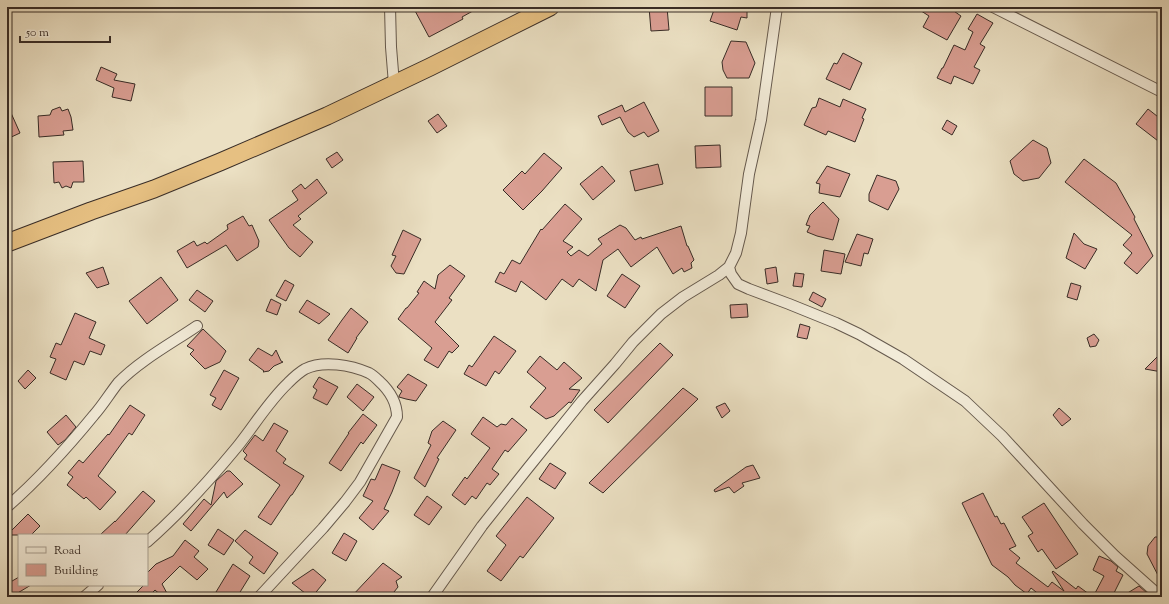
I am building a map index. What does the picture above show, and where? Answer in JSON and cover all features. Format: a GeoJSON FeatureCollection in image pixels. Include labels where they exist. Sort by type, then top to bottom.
{"type":"FeatureCollection","features":[{"type":"Feature","properties":{"kind":"highway"},"geometry":{"type":"LineString","coordinates":[[7,243],[154,189],[327,116],[550,7]]}},
{"type":"Feature","properties":{"kind":"street"},"geometry":{"type":"LineString","coordinates":[[390,7],[394,84]]}},
{"type":"Feature","properties":{"kind":"street"},"geometry":{"type":"LineString","coordinates":[[432,597],[482,526],[573,412],[616,364],[633,342],[661,314],[683,297],[719,275],[729,267],[736,253],[741,233],[749,174],[761,120],[777,7]]}},
{"type":"Feature","properties":{"kind":"street"},"geometry":{"type":"LineString","coordinates":[[993,7],[1162,92]]}},
{"type":"Feature","properties":{"kind":"street"},"geometry":{"type":"LineString","coordinates":[[729,267],[731,274],[738,284],[836,323],[865,337],[965,401],[1002,436],[1083,524],[1115,556],[1161,597]]}},
{"type":"Feature","properties":{"kind":"street"},"geometry":{"type":"LineString","coordinates":[[7,507],[48,469],[119,383],[142,363],[197,326]]}},
{"type":"Feature","properties":{"kind":"street"},"geometry":{"type":"LineString","coordinates":[[148,541],[204,486],[238,446],[282,388],[295,376],[304,370],[315,366],[332,364],[346,365],[372,374],[393,397],[397,409],[397,418],[360,482],[345,502],[259,597]]}},
{"type":"Feature","properties":{"kind":"street"},"geometry":{"type":"LineString","coordinates":[[84,597],[97,586]]}},
{"type":"Feature","properties":{"kind":"building"},"geometry":{"type":"Polygon","coordinates":[[[413,7],[439,7],[440,10],[454,7],[480,7],[462,17],[463,19],[429,37],[413,7]]]}},
{"type":"Feature","properties":{"kind":"building"},"geometry":{"type":"Polygon","coordinates":[[[649,7],[667,7],[669,30],[651,31],[649,7]]]}},
{"type":"Feature","properties":{"kind":"building"},"geometry":{"type":"Polygon","coordinates":[[[715,7],[747,7],[747,18],[741,17],[737,30],[710,21],[715,7]]]}},
{"type":"Feature","properties":{"kind":"building"},"geometry":{"type":"Polygon","coordinates":[[[915,7],[948,7],[961,16],[947,40],[923,27],[929,16],[915,7]]]}},
{"type":"Feature","properties":{"kind":"building"},"geometry":{"type":"Polygon","coordinates":[[[977,14],[993,23],[980,44],[985,47],[974,67],[980,70],[973,84],[954,76],[951,84],[937,78],[954,45],[965,50],[973,32],[968,29],[977,14]]]}},
{"type":"Feature","properties":{"kind":"building"},"geometry":{"type":"Polygon","coordinates":[[[731,41],[746,42],[755,63],[749,78],[727,78],[723,70],[722,62],[731,41]]]}},
{"type":"Feature","properties":{"kind":"building"},"geometry":{"type":"Polygon","coordinates":[[[843,53],[862,63],[850,90],[826,79],[834,63],[837,64],[843,53]]]}},
{"type":"Feature","properties":{"kind":"building"},"geometry":{"type":"Polygon","coordinates":[[[101,67],[117,74],[114,80],[135,84],[131,101],[112,97],[114,88],[96,80],[101,67]]]}},
{"type":"Feature","properties":{"kind":"building"},"geometry":{"type":"Polygon","coordinates":[[[705,87],[732,87],[732,116],[705,116],[705,87]]]}},
{"type":"Feature","properties":{"kind":"building"},"geometry":{"type":"Polygon","coordinates":[[[819,98],[840,107],[843,99],[866,109],[862,118],[864,119],[855,142],[828,131],[826,135],[804,125],[812,108],[816,107],[819,98]]]}},
{"type":"Feature","properties":{"kind":"building"},"geometry":{"type":"Polygon","coordinates":[[[644,102],[659,131],[648,137],[644,132],[634,137],[628,132],[620,117],[602,125],[598,116],[622,105],[625,112],[644,102]]]}},
{"type":"Feature","properties":{"kind":"building"},"geometry":{"type":"Polygon","coordinates":[[[7,104],[20,133],[7,139],[7,104]]]}},
{"type":"Feature","properties":{"kind":"building"},"geometry":{"type":"Polygon","coordinates":[[[60,107],[62,111],[68,109],[73,130],[63,131],[64,135],[39,137],[38,116],[50,115],[52,110],[60,107]]]}},
{"type":"Feature","properties":{"kind":"building"},"geometry":{"type":"Polygon","coordinates":[[[1148,109],[1162,120],[1162,144],[1136,124],[1148,109]]]}},
{"type":"Feature","properties":{"kind":"building"},"geometry":{"type":"Polygon","coordinates":[[[438,114],[447,126],[437,133],[428,121],[438,114]]]}},
{"type":"Feature","properties":{"kind":"building"},"geometry":{"type":"Polygon","coordinates":[[[947,120],[957,126],[952,135],[942,129],[947,120]]]}},
{"type":"Feature","properties":{"kind":"building"},"geometry":{"type":"Polygon","coordinates":[[[1033,140],[1047,148],[1051,163],[1039,178],[1023,181],[1014,174],[1010,161],[1033,140]]]}},
{"type":"Feature","properties":{"kind":"building"},"geometry":{"type":"Polygon","coordinates":[[[720,145],[721,167],[696,168],[695,146],[720,145]]]}},
{"type":"Feature","properties":{"kind":"building"},"geometry":{"type":"Polygon","coordinates":[[[337,152],[343,160],[332,168],[326,159],[337,152]]]}},
{"type":"Feature","properties":{"kind":"building"},"geometry":{"type":"Polygon","coordinates":[[[544,153],[562,168],[523,210],[503,190],[522,171],[525,174],[544,153]]]}},
{"type":"Feature","properties":{"kind":"building"},"geometry":{"type":"Polygon","coordinates":[[[1084,159],[1116,183],[1135,217],[1134,219],[1153,256],[1137,274],[1124,263],[1132,253],[1123,245],[1132,235],[1065,182],[1084,159]]]}},
{"type":"Feature","properties":{"kind":"building"},"geometry":{"type":"Polygon","coordinates":[[[83,161],[84,182],[73,182],[71,188],[66,186],[62,188],[59,182],[54,183],[53,162],[83,161]]]}},
{"type":"Feature","properties":{"kind":"building"},"geometry":{"type":"Polygon","coordinates":[[[658,164],[663,184],[635,191],[630,171],[658,164]]]}},
{"type":"Feature","properties":{"kind":"building"},"geometry":{"type":"Polygon","coordinates":[[[602,166],[615,181],[593,200],[580,184],[602,166]]]}},
{"type":"Feature","properties":{"kind":"building"},"geometry":{"type":"Polygon","coordinates":[[[827,166],[850,174],[840,197],[819,193],[820,184],[816,183],[827,166]]]}},
{"type":"Feature","properties":{"kind":"building"},"geometry":{"type":"Polygon","coordinates":[[[877,175],[896,181],[899,189],[888,210],[869,201],[869,194],[877,175]]]}},
{"type":"Feature","properties":{"kind":"building"},"geometry":{"type":"Polygon","coordinates":[[[317,179],[327,193],[298,216],[301,219],[293,225],[313,242],[300,257],[289,248],[269,220],[298,200],[292,191],[301,184],[305,189],[317,179]]]}},
{"type":"Feature","properties":{"kind":"building"},"geometry":{"type":"Polygon","coordinates":[[[823,202],[839,219],[833,240],[807,232],[810,226],[806,225],[810,215],[823,202]]]}},
{"type":"Feature","properties":{"kind":"building"},"geometry":{"type":"Polygon","coordinates":[[[565,204],[582,219],[563,241],[573,247],[567,252],[571,256],[579,250],[588,256],[602,244],[598,239],[620,225],[626,228],[635,240],[681,226],[687,246],[694,260],[691,263],[692,268],[684,272],[682,268],[673,274],[657,247],[631,267],[618,249],[603,260],[596,291],[579,279],[573,287],[562,279],[546,300],[521,281],[516,292],[495,282],[500,272],[504,274],[512,260],[520,264],[541,229],[542,230],[565,204]]]}},
{"type":"Feature","properties":{"kind":"building"},"geometry":{"type":"Polygon","coordinates":[[[243,216],[249,226],[252,225],[259,241],[258,247],[237,261],[226,245],[187,268],[177,251],[194,241],[197,246],[205,242],[207,244],[228,229],[227,225],[243,216]]]}},
{"type":"Feature","properties":{"kind":"building"},"geometry":{"type":"Polygon","coordinates":[[[403,230],[421,239],[404,274],[396,273],[391,266],[396,256],[392,255],[403,230]]]}},
{"type":"Feature","properties":{"kind":"building"},"geometry":{"type":"Polygon","coordinates":[[[1074,233],[1084,244],[1097,249],[1085,269],[1066,258],[1074,233]]]}},
{"type":"Feature","properties":{"kind":"building"},"geometry":{"type":"Polygon","coordinates":[[[857,234],[873,239],[868,254],[864,253],[861,266],[845,262],[857,234]]]}},
{"type":"Feature","properties":{"kind":"building"},"geometry":{"type":"Polygon","coordinates":[[[824,250],[845,254],[841,274],[821,271],[824,250]]]}},
{"type":"Feature","properties":{"kind":"building"},"geometry":{"type":"Polygon","coordinates":[[[450,265],[465,276],[449,298],[452,300],[435,322],[459,346],[452,353],[449,351],[438,368],[424,360],[432,348],[398,319],[419,293],[417,292],[424,281],[435,289],[438,275],[450,265]]]}},
{"type":"Feature","properties":{"kind":"building"},"geometry":{"type":"Polygon","coordinates":[[[103,267],[109,284],[97,288],[86,273],[103,267]]]}},
{"type":"Feature","properties":{"kind":"building"},"geometry":{"type":"Polygon","coordinates":[[[776,267],[778,282],[767,284],[765,269],[776,267]]]}},
{"type":"Feature","properties":{"kind":"building"},"geometry":{"type":"Polygon","coordinates":[[[795,273],[804,274],[802,287],[793,286],[795,273]]]}},
{"type":"Feature","properties":{"kind":"building"},"geometry":{"type":"Polygon","coordinates":[[[622,274],[640,286],[625,308],[607,296],[622,274]]]}},
{"type":"Feature","properties":{"kind":"building"},"geometry":{"type":"Polygon","coordinates":[[[161,277],[178,300],[147,324],[129,301],[161,277]]]}},
{"type":"Feature","properties":{"kind":"building"},"geometry":{"type":"Polygon","coordinates":[[[285,280],[294,285],[286,301],[276,296],[285,280]]]}},
{"type":"Feature","properties":{"kind":"building"},"geometry":{"type":"Polygon","coordinates":[[[1071,283],[1081,286],[1077,300],[1067,297],[1071,283]]]}},
{"type":"Feature","properties":{"kind":"building"},"geometry":{"type":"Polygon","coordinates":[[[197,290],[213,301],[205,312],[189,300],[197,290]]]}},
{"type":"Feature","properties":{"kind":"building"},"geometry":{"type":"Polygon","coordinates":[[[813,292],[826,299],[822,307],[809,300],[813,292]]]}},
{"type":"Feature","properties":{"kind":"building"},"geometry":{"type":"Polygon","coordinates":[[[271,299],[281,304],[277,315],[266,311],[271,299]]]}},
{"type":"Feature","properties":{"kind":"building"},"geometry":{"type":"Polygon","coordinates":[[[307,300],[330,314],[319,324],[299,312],[307,300]]]}},
{"type":"Feature","properties":{"kind":"building"},"geometry":{"type":"Polygon","coordinates":[[[747,304],[748,317],[731,318],[730,305],[747,304]]]}},
{"type":"Feature","properties":{"kind":"building"},"geometry":{"type":"Polygon","coordinates":[[[351,308],[368,322],[356,338],[348,353],[328,340],[351,308]]]}},
{"type":"Feature","properties":{"kind":"building"},"geometry":{"type":"Polygon","coordinates":[[[75,313],[96,322],[89,338],[105,345],[101,355],[90,351],[84,365],[74,361],[66,380],[50,373],[56,359],[50,357],[56,343],[61,345],[75,313]]]}},
{"type":"Feature","properties":{"kind":"building"},"geometry":{"type":"Polygon","coordinates":[[[800,324],[810,327],[807,339],[797,337],[800,324]]]}},
{"type":"Feature","properties":{"kind":"building"},"geometry":{"type":"Polygon","coordinates":[[[203,329],[226,351],[220,362],[205,369],[190,354],[194,350],[187,346],[203,329]]]}},
{"type":"Feature","properties":{"kind":"building"},"geometry":{"type":"Polygon","coordinates":[[[1094,334],[1099,340],[1096,346],[1090,347],[1087,338],[1094,334]]]}},
{"type":"Feature","properties":{"kind":"building"},"geometry":{"type":"Polygon","coordinates":[[[494,336],[516,351],[499,374],[495,371],[486,386],[464,374],[469,365],[472,367],[494,336]]]}},
{"type":"Feature","properties":{"kind":"building"},"geometry":{"type":"Polygon","coordinates":[[[660,343],[673,355],[608,423],[594,410],[660,343]]]}},
{"type":"Feature","properties":{"kind":"building"},"geometry":{"type":"Polygon","coordinates":[[[258,348],[272,356],[276,350],[281,361],[283,362],[274,366],[269,371],[263,372],[264,371],[249,360],[258,348]]]}},
{"type":"Feature","properties":{"kind":"building"},"geometry":{"type":"Polygon","coordinates":[[[1162,352],[1162,372],[1145,369],[1162,352]]]}},
{"type":"Feature","properties":{"kind":"building"},"geometry":{"type":"Polygon","coordinates":[[[540,356],[557,370],[564,362],[582,378],[569,389],[580,390],[571,403],[569,402],[554,416],[546,419],[530,407],[546,388],[527,372],[540,356]]]}},
{"type":"Feature","properties":{"kind":"building"},"geometry":{"type":"Polygon","coordinates":[[[28,370],[36,378],[25,389],[18,381],[28,370]]]}},
{"type":"Feature","properties":{"kind":"building"},"geometry":{"type":"Polygon","coordinates":[[[224,370],[239,378],[221,410],[212,405],[216,398],[210,395],[224,370]]]}},
{"type":"Feature","properties":{"kind":"building"},"geometry":{"type":"Polygon","coordinates":[[[408,374],[427,385],[416,401],[399,397],[402,391],[397,387],[408,374]]]}},
{"type":"Feature","properties":{"kind":"building"},"geometry":{"type":"Polygon","coordinates":[[[319,377],[338,387],[327,405],[313,398],[317,390],[313,387],[319,377]]]}},
{"type":"Feature","properties":{"kind":"building"},"geometry":{"type":"Polygon","coordinates":[[[357,384],[374,397],[363,411],[347,397],[357,384]]]}},
{"type":"Feature","properties":{"kind":"building"},"geometry":{"type":"Polygon","coordinates":[[[683,388],[698,399],[603,493],[589,483],[683,388]]]}},
{"type":"Feature","properties":{"kind":"building"},"geometry":{"type":"Polygon","coordinates":[[[725,403],[730,411],[722,418],[716,407],[725,403]]]}},
{"type":"Feature","properties":{"kind":"building"},"geometry":{"type":"Polygon","coordinates":[[[130,405],[145,415],[132,435],[129,433],[98,476],[116,492],[100,510],[86,497],[84,499],[67,485],[73,477],[68,473],[79,460],[83,463],[108,434],[109,435],[130,405]]]}},
{"type":"Feature","properties":{"kind":"building"},"geometry":{"type":"Polygon","coordinates":[[[1059,408],[1071,419],[1062,426],[1053,415],[1059,408]]]}},
{"type":"Feature","properties":{"kind":"building"},"geometry":{"type":"Polygon","coordinates":[[[363,414],[377,425],[363,444],[361,442],[341,471],[329,463],[348,433],[363,414]]]}},
{"type":"Feature","properties":{"kind":"building"},"geometry":{"type":"Polygon","coordinates":[[[66,415],[76,427],[65,440],[58,445],[47,432],[66,415]]]}},
{"type":"Feature","properties":{"kind":"building"},"geometry":{"type":"Polygon","coordinates":[[[483,417],[497,427],[501,424],[506,425],[512,418],[527,430],[508,452],[505,450],[492,469],[499,474],[490,485],[487,483],[476,499],[472,496],[465,505],[452,495],[465,477],[467,479],[490,448],[471,434],[483,417]]]}},
{"type":"Feature","properties":{"kind":"building"},"geometry":{"type":"Polygon","coordinates":[[[443,421],[456,430],[437,458],[439,459],[425,487],[414,478],[431,445],[428,443],[432,431],[443,421]]]}},
{"type":"Feature","properties":{"kind":"building"},"geometry":{"type":"Polygon","coordinates":[[[274,423],[288,431],[276,451],[286,459],[283,463],[304,476],[271,525],[258,517],[280,485],[244,459],[247,455],[243,451],[255,435],[263,441],[274,423]]]}},
{"type":"Feature","properties":{"kind":"building"},"geometry":{"type":"Polygon","coordinates":[[[550,463],[566,473],[555,489],[539,479],[550,463]]]}},
{"type":"Feature","properties":{"kind":"building"},"geometry":{"type":"Polygon","coordinates":[[[382,464],[400,471],[384,509],[389,511],[373,530],[359,518],[373,501],[363,496],[371,479],[375,480],[382,464]]]}},
{"type":"Feature","properties":{"kind":"building"},"geometry":{"type":"Polygon","coordinates":[[[753,465],[760,478],[742,483],[744,486],[734,493],[729,487],[715,492],[714,490],[746,467],[753,465]]]}},
{"type":"Feature","properties":{"kind":"building"},"geometry":{"type":"Polygon","coordinates":[[[227,471],[230,471],[243,484],[227,498],[224,492],[191,531],[183,524],[204,499],[211,505],[216,481],[227,471]]]}},
{"type":"Feature","properties":{"kind":"building"},"geometry":{"type":"Polygon","coordinates":[[[143,491],[155,501],[126,534],[101,534],[115,522],[143,491]]]}},
{"type":"Feature","properties":{"kind":"building"},"geometry":{"type":"Polygon","coordinates":[[[983,493],[995,517],[997,516],[1001,524],[1004,523],[1016,546],[1009,549],[1020,558],[1016,563],[1048,587],[1052,582],[1064,591],[1052,572],[1053,571],[1076,589],[1078,586],[1093,597],[1040,597],[1041,596],[1031,588],[1027,594],[992,565],[962,503],[983,493]]]}},
{"type":"Feature","properties":{"kind":"building"},"geometry":{"type":"Polygon","coordinates":[[[427,496],[442,507],[429,525],[414,515],[427,496]]]}},
{"type":"Feature","properties":{"kind":"building"},"geometry":{"type":"Polygon","coordinates":[[[527,497],[554,518],[523,558],[520,556],[501,581],[487,571],[506,545],[496,536],[527,497]]]}},
{"type":"Feature","properties":{"kind":"building"},"geometry":{"type":"Polygon","coordinates":[[[1044,503],[1078,554],[1056,569],[1042,549],[1038,552],[1028,536],[1033,533],[1022,517],[1044,503]]]}},
{"type":"Feature","properties":{"kind":"building"},"geometry":{"type":"Polygon","coordinates":[[[28,514],[40,526],[32,534],[7,535],[28,514]]]}},
{"type":"Feature","properties":{"kind":"building"},"geometry":{"type":"Polygon","coordinates":[[[218,529],[234,540],[224,555],[208,545],[218,529]]]}},
{"type":"Feature","properties":{"kind":"building"},"geometry":{"type":"Polygon","coordinates":[[[245,530],[278,553],[264,574],[249,563],[253,557],[235,541],[245,530]]]}},
{"type":"Feature","properties":{"kind":"building"},"geometry":{"type":"Polygon","coordinates":[[[344,533],[357,541],[346,561],[332,553],[344,533]]]}},
{"type":"Feature","properties":{"kind":"building"},"geometry":{"type":"Polygon","coordinates":[[[1155,537],[1162,537],[1162,583],[1147,554],[1148,546],[1155,537]]]}},
{"type":"Feature","properties":{"kind":"building"},"geometry":{"type":"Polygon","coordinates":[[[185,540],[199,551],[194,557],[208,569],[197,580],[180,566],[162,584],[169,597],[163,597],[155,590],[148,597],[132,597],[143,586],[148,586],[148,572],[156,564],[173,556],[185,540]]]}},
{"type":"Feature","properties":{"kind":"building"},"geometry":{"type":"Polygon","coordinates":[[[1099,556],[1111,561],[1118,567],[1116,571],[1123,575],[1112,597],[1093,597],[1104,576],[1093,570],[1099,556]]]}},
{"type":"Feature","properties":{"kind":"building"},"geometry":{"type":"Polygon","coordinates":[[[383,563],[402,577],[396,581],[398,587],[390,597],[351,597],[383,563]]]}},
{"type":"Feature","properties":{"kind":"building"},"geometry":{"type":"Polygon","coordinates":[[[233,564],[250,576],[237,597],[224,597],[216,592],[233,564]]]}},
{"type":"Feature","properties":{"kind":"building"},"geometry":{"type":"Polygon","coordinates":[[[313,569],[326,580],[312,597],[310,597],[292,583],[313,569]]]}},
{"type":"Feature","properties":{"kind":"building"},"geometry":{"type":"Polygon","coordinates":[[[18,578],[18,586],[29,586],[11,597],[7,597],[7,584],[18,578]]]}},
{"type":"Feature","properties":{"kind":"building"},"geometry":{"type":"Polygon","coordinates":[[[1139,586],[1147,593],[1149,597],[1121,597],[1139,586]]]}}]}
